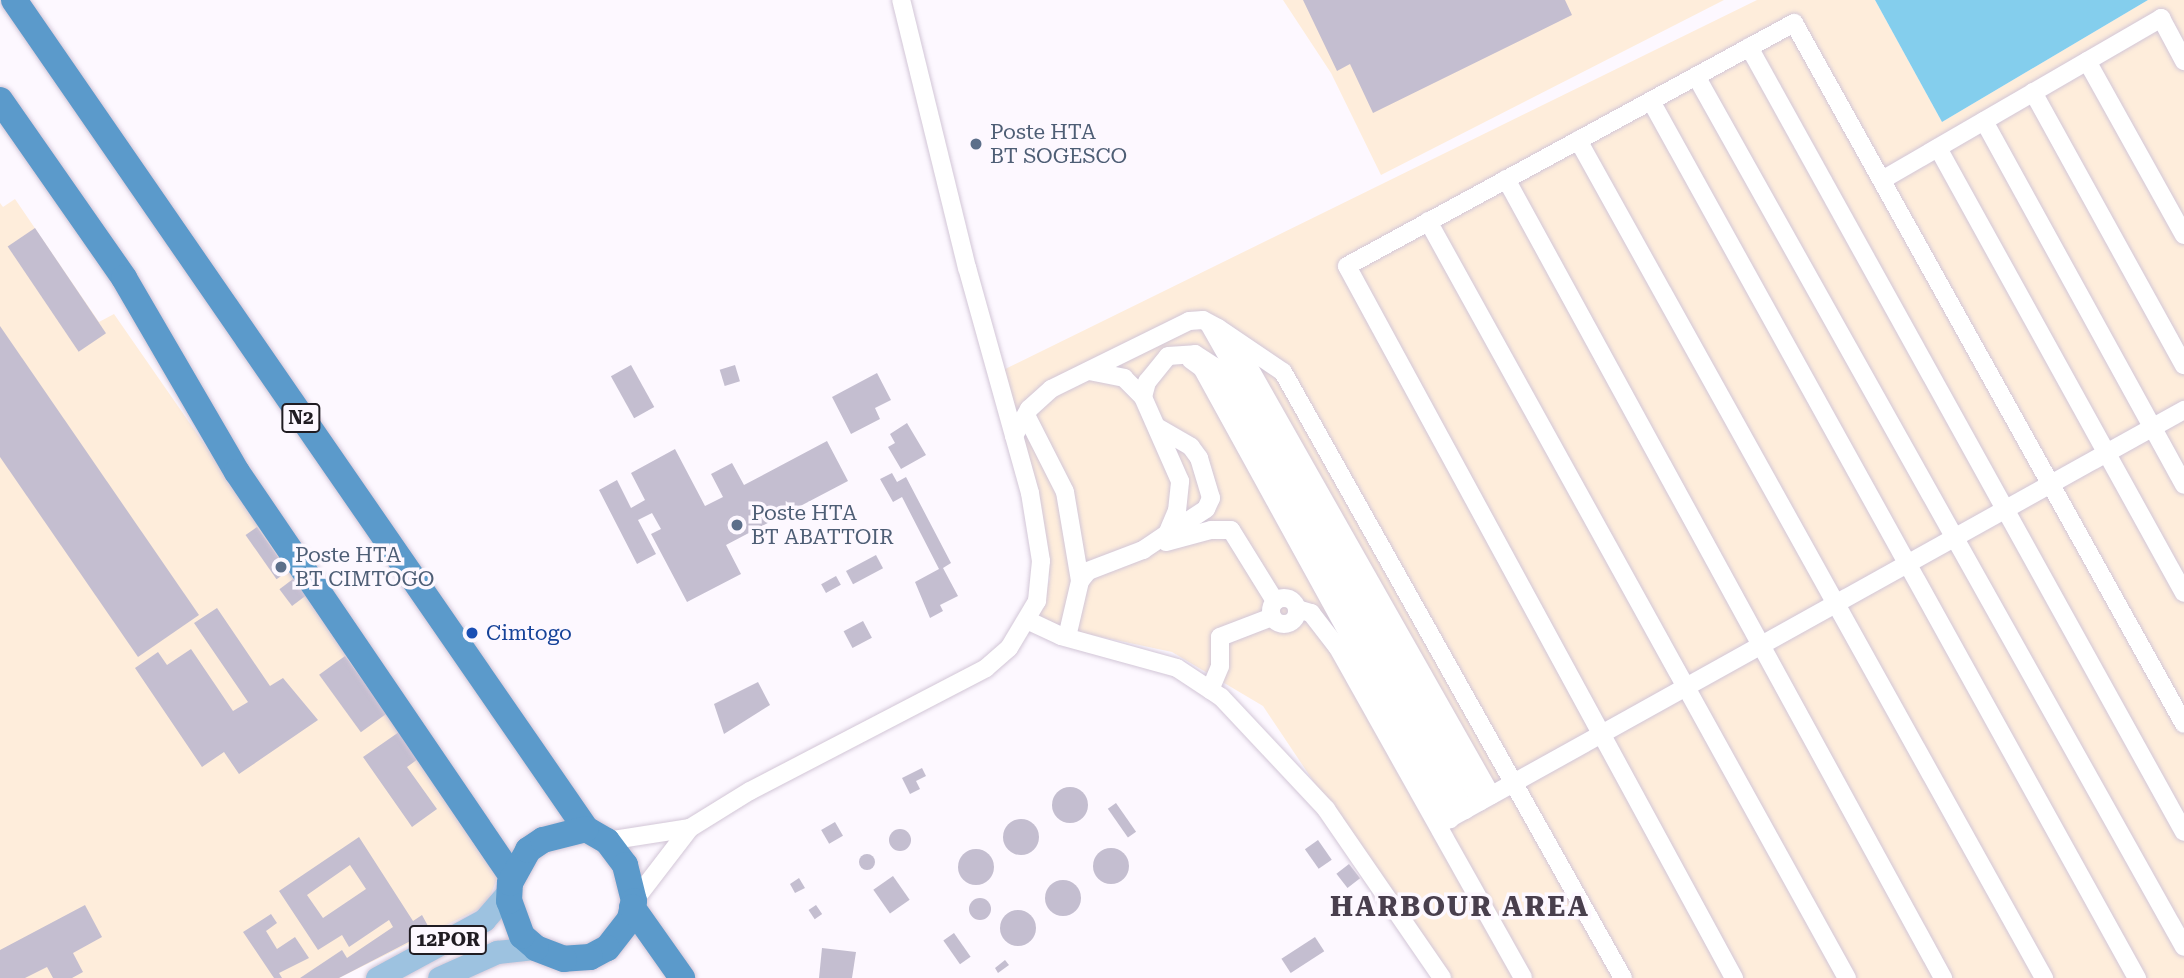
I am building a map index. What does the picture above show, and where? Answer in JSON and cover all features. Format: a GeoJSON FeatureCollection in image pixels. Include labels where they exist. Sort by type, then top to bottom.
{"type":"FeatureCollection","features":[{"type":"Feature","properties":{"kind":"highway","name":"N2"},"geometry":{"type":"LineString","coordinates":[[15,2],[597,835],[625,864],[633,904],[682,978]]}},
{"type":"Feature","properties":{"kind":"highway"},"geometry":{"type":"LineString","coordinates":[[0,100],[124,278],[236,472],[511,884]]}},
{"type":"Feature","properties":{"kind":"highway"},"geometry":{"type":"LineString","coordinates":[[597,835],[543,840],[528,850],[511,884],[513,920],[536,948],[572,969],[607,948],[620,935],[633,904]]}},
{"type":"Feature","properties":{"kind":"main road","name":"12POR"},"geometry":{"type":"LineString","coordinates":[[377,978],[484,920],[511,884]]}},
{"type":"Feature","properties":{"kind":"main road","name":"12POR"},"geometry":{"type":"LineString","coordinates":[[439,978],[497,952],[536,948]]}},
{"type":"Feature","properties":{"kind":"street"},"geometry":{"type":"LineString","coordinates":[[633,904],[690,828],[750,791],[986,668],[1009,648],[1029,621],[1037,601],[1041,561],[1014,436],[901,0]]}},
{"type":"Feature","properties":{"kind":"street"},"geometry":{"type":"LineString","coordinates":[[1882,180],[2161,19],[2184,61]]}},
{"type":"Feature","properties":{"kind":"street"},"geometry":{"type":"LineString","coordinates":[[1734,978],[1347,266],[1794,23],[2184,724]]}},
{"type":"Feature","properties":{"kind":"street"},"geometry":{"type":"LineString","coordinates":[[1749,47],[2184,832]]}},
{"type":"Feature","properties":{"kind":"street"},"geometry":{"type":"LineString","coordinates":[[2087,61],[2184,235]]}},
{"type":"Feature","properties":{"kind":"street"},"geometry":{"type":"LineString","coordinates":[[1696,76],[2184,947]]}},
{"type":"Feature","properties":{"kind":"street"},"geometry":{"type":"LineString","coordinates":[[2033,92],[2184,365]]}},
{"type":"Feature","properties":{"kind":"street"},"geometry":{"type":"LineString","coordinates":[[1651,101],[2137,978]]}},
{"type":"Feature","properties":{"kind":"street"},"geometry":{"type":"LineString","coordinates":[[1983,121],[2184,485]]}},
{"type":"Feature","properties":{"kind":"street"},"geometry":{"type":"LineString","coordinates":[[1578,140],[2044,978]]}},
{"type":"Feature","properties":{"kind":"street"},"geometry":{"type":"LineString","coordinates":[[1938,148],[2184,593]]}},
{"type":"Feature","properties":{"kind":"street"},"geometry":{"type":"LineString","coordinates":[[1506,179],[1943,978]]}},
{"type":"Feature","properties":{"kind":"street"},"geometry":{"type":"LineString","coordinates":[[1428,221],[1847,978]]}},
{"type":"Feature","properties":{"kind":"street"},"geometry":{"type":"LineString","coordinates":[[1014,436],[1026,415],[1051,389],[1189,321],[1208,323],[1253,351],[1477,803],[1523,978]]}},
{"type":"Feature","properties":{"kind":"street"},"geometry":{"type":"LineString","coordinates":[[1208,323],[1477,803]]}},
{"type":"Feature","properties":{"kind":"street"},"geometry":{"type":"LineString","coordinates":[[1231,336],[1477,803]]}},
{"type":"Feature","properties":{"kind":"street"},"geometry":{"type":"LineString","coordinates":[[1143,397],[1147,382],[1168,356],[1196,361],[1202,368],[1477,803]]}},
{"type":"Feature","properties":{"kind":"street"},"geometry":{"type":"LineString","coordinates":[[1087,371],[1124,378],[1143,397],[1151,421],[1173,459],[1181,493],[1167,534],[1153,544]]}},
{"type":"Feature","properties":{"kind":"street"},"geometry":{"type":"LineString","coordinates":[[1477,803],[2184,410]]}},
{"type":"Feature","properties":{"kind":"street"},"geometry":{"type":"LineString","coordinates":[[1026,415],[1065,492],[1080,582]]}},
{"type":"Feature","properties":{"kind":"street"},"geometry":{"type":"LineString","coordinates":[[1151,421],[1199,458],[1211,498],[1195,518],[1153,544]]}},
{"type":"Feature","properties":{"kind":"street"},"geometry":{"type":"LineString","coordinates":[[1067,637],[1080,582],[1088,571],[1153,544],[1211,530],[1231,530],[1274,609],[1288,624],[1297,609],[1311,613],[1477,803],[1623,978]]}},
{"type":"Feature","properties":{"kind":"street"},"geometry":{"type":"LineString","coordinates":[[1210,690],[1220,666],[1220,636],[1274,609]]}},
{"type":"Feature","properties":{"kind":"street"},"geometry":{"type":"LineString","coordinates":[[1029,621],[1067,637],[1177,668],[1210,690],[1272,747],[1325,809],[1442,978]]}},
{"type":"Feature","properties":{"kind":"street"},"geometry":{"type":"LineString","coordinates":[[597,835],[690,828]]}},
{"type":"Feature","properties":{"kind":"shaded area"},"geometry":{"type":"Polygon","coordinates":[[[1283,0],[1724,0],[1381,175],[1331,73],[1283,0]]]}},
{"type":"Feature","properties":{"kind":"shaded area"},"geometry":{"type":"Polygon","coordinates":[[[1757,0],[1875,0],[1942,122],[2148,0],[2184,0],[2184,978],[1445,978],[1263,706],[1172,652],[1078,632],[1035,618],[1050,579],[1001,371],[1757,0]]]}},
{"type":"Feature","properties":{"kind":"shaded area"},"geometry":{"type":"Polygon","coordinates":[[[15,199],[99,322],[114,314],[500,870],[487,905],[339,978],[0,978],[0,203],[3,207],[15,199]]]}},
{"type":"Feature","properties":{"kind":"water"},"geometry":{"type":"Polygon","coordinates":[[[1875,0],[2148,0],[1942,122],[1875,0]]]}},
{"type":"Feature","properties":{"kind":"building"},"geometry":{"type":"Polygon","coordinates":[[[1303,0],[1565,0],[1572,15],[1373,113],[1350,64],[1337,71],[1303,0]]]}},
{"type":"Feature","properties":{"kind":"building"},"geometry":{"type":"Polygon","coordinates":[[[35,228],[106,333],[79,352],[8,246],[35,228]]]}},
{"type":"Feature","properties":{"kind":"building"},"geometry":{"type":"Polygon","coordinates":[[[0,326],[199,615],[138,657],[0,457],[0,326]]]}},
{"type":"Feature","properties":{"kind":"building"},"geometry":{"type":"Polygon","coordinates":[[[631,365],[654,407],[634,418],[611,376],[631,365]]]}},
{"type":"Feature","properties":{"kind":"building"},"geometry":{"type":"Polygon","coordinates":[[[735,365],[740,381],[725,386],[720,370],[735,365]]]}},
{"type":"Feature","properties":{"kind":"building"},"geometry":{"type":"Polygon","coordinates":[[[877,373],[891,400],[875,408],[880,419],[851,434],[832,397],[877,373]]]}},
{"type":"Feature","properties":{"kind":"building"},"geometry":{"type":"Polygon","coordinates":[[[907,423],[926,455],[901,469],[888,447],[895,443],[890,434],[907,423]]]}},
{"type":"Feature","properties":{"kind":"building"},"geometry":{"type":"Polygon","coordinates":[[[827,441],[848,481],[726,545],[741,574],[687,602],[651,534],[661,529],[652,513],[638,520],[656,554],[637,564],[599,490],[617,480],[631,508],[645,500],[631,473],[675,449],[705,506],[723,497],[711,474],[732,463],[744,485],[827,441]]]}},
{"type":"Feature","properties":{"kind":"building"},"geometry":{"type":"Polygon","coordinates":[[[892,473],[897,482],[906,477],[951,563],[943,568],[958,596],[940,605],[943,611],[930,618],[915,582],[939,569],[902,497],[893,502],[880,479],[892,473]]]}},
{"type":"Feature","properties":{"kind":"building"},"geometry":{"type":"Polygon","coordinates":[[[257,527],[288,571],[277,579],[246,535],[257,527]]]}},
{"type":"Feature","properties":{"kind":"building"},"geometry":{"type":"Polygon","coordinates":[[[876,555],[883,568],[853,584],[846,571],[876,555]]]}},
{"type":"Feature","properties":{"kind":"building"},"geometry":{"type":"Polygon","coordinates":[[[836,576],[841,585],[826,593],[821,584],[836,576]]]}},
{"type":"Feature","properties":{"kind":"building"},"geometry":{"type":"Polygon","coordinates":[[[293,579],[306,596],[292,606],[279,589],[293,579]]]}},
{"type":"Feature","properties":{"kind":"building"},"geometry":{"type":"Polygon","coordinates":[[[217,608],[270,686],[283,678],[318,720],[239,774],[224,752],[202,767],[135,668],[158,652],[167,665],[191,649],[233,711],[248,702],[194,623],[217,608]]]}},
{"type":"Feature","properties":{"kind":"building"},"geometry":{"type":"Polygon","coordinates":[[[863,621],[872,638],[852,648],[844,631],[863,621]]]}},
{"type":"Feature","properties":{"kind":"building"},"geometry":{"type":"Polygon","coordinates":[[[345,656],[387,713],[361,732],[319,675],[345,656]]]}},
{"type":"Feature","properties":{"kind":"building"},"geometry":{"type":"Polygon","coordinates":[[[758,682],[770,705],[724,734],[714,704],[758,682]]]}},
{"type":"Feature","properties":{"kind":"building"},"geometry":{"type":"Polygon","coordinates":[[[399,732],[418,759],[407,767],[437,809],[412,827],[363,757],[399,732]]]}},
{"type":"Feature","properties":{"kind":"building"},"geometry":{"type":"Polygon","coordinates":[[[922,768],[926,776],[916,781],[920,789],[910,794],[902,778],[922,768]]]}},
{"type":"Feature","properties":{"kind":"building"},"geometry":{"type":"Polygon","coordinates":[[[1070,787],[1083,792],[1088,805],[1083,818],[1070,823],[1057,818],[1052,805],[1057,792],[1070,787]]]}},
{"type":"Feature","properties":{"kind":"building"},"geometry":{"type":"Polygon","coordinates":[[[1116,803],[1136,832],[1128,837],[1108,809],[1116,803]]]}},
{"type":"Feature","properties":{"kind":"building"},"geometry":{"type":"Polygon","coordinates":[[[1021,819],[1034,824],[1039,837],[1034,850],[1021,855],[1008,850],[1003,837],[1008,824],[1021,819]]]}},
{"type":"Feature","properties":{"kind":"building"},"geometry":{"type":"Polygon","coordinates":[[[835,822],[843,836],[829,844],[821,830],[835,822]]]}},
{"type":"Feature","properties":{"kind":"building"},"geometry":{"type":"Polygon","coordinates":[[[900,829],[908,832],[911,840],[908,848],[900,851],[892,848],[889,840],[892,832],[900,829]]]}},
{"type":"Feature","properties":{"kind":"building"},"geometry":{"type":"Polygon","coordinates":[[[359,837],[413,921],[422,915],[428,926],[426,933],[339,978],[300,978],[342,950],[347,958],[393,927],[389,920],[349,947],[342,935],[318,950],[279,891],[359,837]],[[350,865],[307,895],[323,918],[366,889],[350,865]]]}},
{"type":"Feature","properties":{"kind":"building"},"geometry":{"type":"Polygon","coordinates":[[[1318,840],[1332,860],[1319,869],[1305,849],[1318,840]]]}},
{"type":"Feature","properties":{"kind":"building"},"geometry":{"type":"Polygon","coordinates":[[[1111,848],[1124,853],[1129,866],[1124,879],[1111,884],[1098,879],[1093,866],[1098,853],[1111,848]]]}},
{"type":"Feature","properties":{"kind":"building"},"geometry":{"type":"Polygon","coordinates":[[[976,849],[989,854],[994,867],[989,880],[976,885],[963,880],[958,867],[963,854],[976,849]]]}},
{"type":"Feature","properties":{"kind":"building"},"geometry":{"type":"Polygon","coordinates":[[[867,854],[873,856],[873,868],[867,870],[861,868],[859,862],[861,856],[867,854]]]}},
{"type":"Feature","properties":{"kind":"building"},"geometry":{"type":"Polygon","coordinates":[[[1349,864],[1360,878],[1347,888],[1336,874],[1349,864]]]}},
{"type":"Feature","properties":{"kind":"building"},"geometry":{"type":"Polygon","coordinates":[[[893,876],[910,900],[890,914],[873,890],[893,876]]]}},
{"type":"Feature","properties":{"kind":"building"},"geometry":{"type":"Polygon","coordinates":[[[799,878],[805,888],[795,893],[790,884],[799,878]]]}},
{"type":"Feature","properties":{"kind":"building"},"geometry":{"type":"Polygon","coordinates":[[[1063,880],[1076,885],[1081,898],[1076,911],[1063,916],[1050,911],[1045,898],[1050,885],[1063,880]]]}},
{"type":"Feature","properties":{"kind":"building"},"geometry":{"type":"Polygon","coordinates":[[[980,898],[988,901],[991,909],[988,917],[980,920],[972,917],[969,909],[972,901],[980,898]]]}},
{"type":"Feature","properties":{"kind":"building"},"geometry":{"type":"Polygon","coordinates":[[[85,905],[102,937],[73,953],[83,972],[72,978],[53,978],[47,967],[25,978],[0,978],[0,950],[85,905]]]}},
{"type":"Feature","properties":{"kind":"building"},"geometry":{"type":"Polygon","coordinates":[[[816,905],[822,914],[815,919],[809,910],[816,905]]]}},
{"type":"Feature","properties":{"kind":"building"},"geometry":{"type":"Polygon","coordinates":[[[1018,910],[1031,915],[1036,928],[1031,941],[1018,946],[1005,941],[1000,928],[1005,915],[1018,910]]]}},
{"type":"Feature","properties":{"kind":"building"},"geometry":{"type":"Polygon","coordinates":[[[271,914],[277,923],[266,931],[277,949],[295,937],[309,958],[279,973],[282,978],[274,978],[243,932],[271,914]]]}},
{"type":"Feature","properties":{"kind":"building"},"geometry":{"type":"Polygon","coordinates":[[[954,933],[971,957],[960,964],[943,940],[954,933]]]}},
{"type":"Feature","properties":{"kind":"building"},"geometry":{"type":"Polygon","coordinates":[[[1315,937],[1324,951],[1291,973],[1281,959],[1315,937]]]}},
{"type":"Feature","properties":{"kind":"building"},"geometry":{"type":"Polygon","coordinates":[[[822,948],[856,952],[852,978],[819,978],[822,948]]]}},
{"type":"Feature","properties":{"kind":"building"},"geometry":{"type":"Polygon","coordinates":[[[1005,960],[1009,965],[998,973],[995,968],[1005,960]]]}},
{"type":"Feature","properties":{"kind":"place","name":"Poste HTA BT SOGESCO"},"geometry":{"type":"Point","coordinates":[976,144]}},
{"type":"Feature","properties":{"kind":"place","name":"Poste HTA BT ABATTOIR"},"geometry":{"type":"Point","coordinates":[737,525]}},
{"type":"Feature","properties":{"kind":"place","name":"Poste HTA BT CIMTOGO"},"geometry":{"type":"Point","coordinates":[281,567]}},
{"type":"Feature","properties":{"kind":"place","name":"Cimtogo"},"geometry":{"type":"Point","coordinates":[472,633]}},
{"type":"Feature","properties":{"kind":"district","name":"HARBOUR AREA"},"geometry":{"type":"Point","coordinates":[1460,907]}}]}
